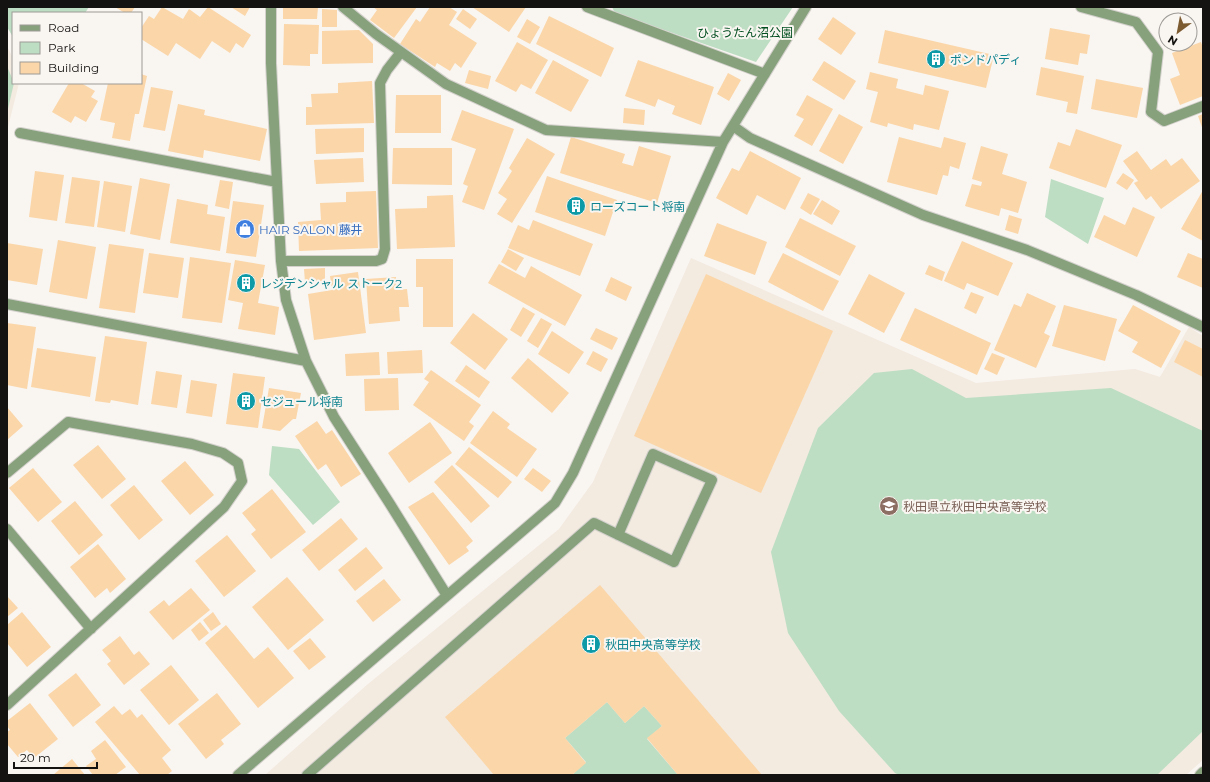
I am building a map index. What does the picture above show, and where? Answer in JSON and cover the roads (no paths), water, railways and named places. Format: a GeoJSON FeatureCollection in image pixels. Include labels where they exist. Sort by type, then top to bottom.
{"type":"FeatureCollection","features":[{"type":"Feature","properties":{"kind":"street"},"geometry":{"type":"LineString","coordinates":[[271,7],[271,63],[281,261],[286,300],[306,361],[334,418],[446,594]]}},
{"type":"Feature","properties":{"kind":"street"},"geometry":{"type":"LineString","coordinates":[[343,7],[401,52],[446,84],[546,130],[722,142]]}},
{"type":"Feature","properties":{"kind":"street"},"geometry":{"type":"LineString","coordinates":[[587,7],[605,11],[765,74]]}},
{"type":"Feature","properties":{"kind":"street"},"geometry":{"type":"LineString","coordinates":[[238,775],[446,594],[555,503],[577,466],[722,142],[806,7]]}},
{"type":"Feature","properties":{"kind":"street"},"geometry":{"type":"LineString","coordinates":[[1081,7],[1136,22],[1158,52],[1151,112],[1164,122],[1203,106]]}},
{"type":"Feature","properties":{"kind":"street"},"geometry":{"type":"LineString","coordinates":[[281,261],[376,262],[382,258],[385,249],[380,83],[387,70],[401,52]]}},
{"type":"Feature","properties":{"kind":"street"},"geometry":{"type":"LineString","coordinates":[[733,126],[750,138],[923,215],[1027,250],[1136,295],[1203,327]]}},
{"type":"Feature","properties":{"kind":"street"},"geometry":{"type":"LineString","coordinates":[[20,133],[277,182]]}},
{"type":"Feature","properties":{"kind":"street"},"geometry":{"type":"LineString","coordinates":[[7,304],[306,361]]}},
{"type":"Feature","properties":{"kind":"street"},"geometry":{"type":"LineString","coordinates":[[7,473],[68,422],[192,444],[223,453],[238,463],[242,481],[224,507],[7,705]]}},
{"type":"Feature","properties":{"kind":"street"},"geometry":{"type":"LineString","coordinates":[[307,775],[594,523],[674,562],[712,480],[653,454],[618,534]]}},
{"type":"Feature","properties":{"kind":"street"},"geometry":{"type":"LineString","coordinates":[[7,529],[91,628]]}},
{"type":"Feature","properties":{"kind":"street"},"geometry":{"type":"LineString","coordinates":[[1200,775],[1203,772]]}},
{"type":"Feature","properties":{"kind":"place","name":"ポンドパディ"},"geometry":{"type":"Point","coordinates":[936,59]}},
{"type":"Feature","properties":{"kind":"place","name":"ローズコート将南"},"geometry":{"type":"Point","coordinates":[576,206]}},
{"type":"Feature","properties":{"kind":"place","name":"HAIR SALON 藤井"},"geometry":{"type":"Point","coordinates":[245,229]}},
{"type":"Feature","properties":{"kind":"place","name":"レジデンシャル ストーク2"},"geometry":{"type":"Point","coordinates":[246,283]}},
{"type":"Feature","properties":{"kind":"place","name":"セジュール将南"},"geometry":{"type":"Point","coordinates":[246,401]}},
{"type":"Feature","properties":{"kind":"place","name":"秋田県立秋田中央高等学校"},"geometry":{"type":"Point","coordinates":[889,506]}},
{"type":"Feature","properties":{"kind":"place","name":"秋田中央高等学校"},"geometry":{"type":"Point","coordinates":[591,644]}},
{"type":"Feature","properties":{"kind":"park label","name":"ひょうたん沼公園"},"geometry":{"type":"Point","coordinates":[745,32]}}]}
